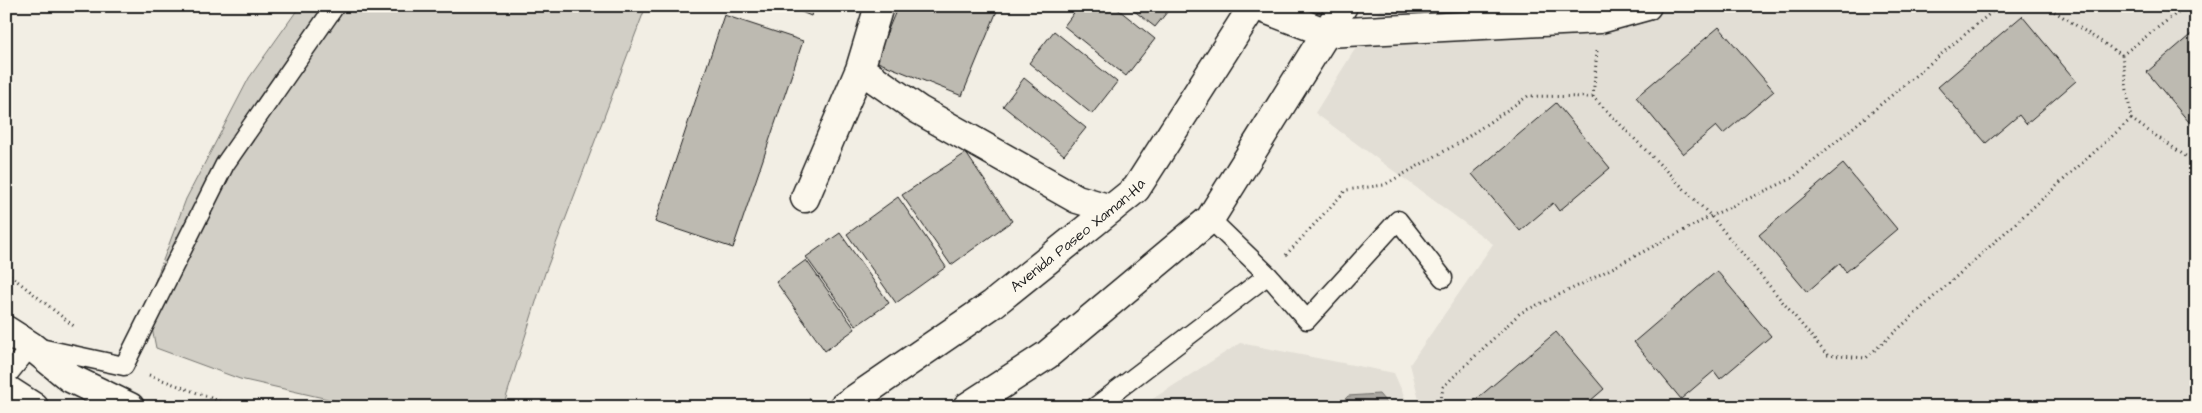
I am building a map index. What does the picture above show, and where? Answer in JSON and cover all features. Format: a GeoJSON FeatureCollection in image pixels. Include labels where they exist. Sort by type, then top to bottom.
{"type":"FeatureCollection","features":[{"type":"Feature","properties":{"kind":"main road"},"geometry":{"type":"LineString","coordinates":[[805,198],[860,69],[879,6]]}},
{"type":"Feature","properties":{"kind":"main road","name":"Avenida Paseo Xaman-Ha"},"geometry":{"type":"LineString","coordinates":[[843,407],[993,304],[1136,189],[1253,6]]}},
{"type":"Feature","properties":{"kind":"main road"},"geometry":{"type":"LineString","coordinates":[[1257,6],[1327,33],[1600,19],[1647,6]]}},
{"type":"Feature","properties":{"kind":"main road"},"geometry":{"type":"LineString","coordinates":[[974,405],[1047,355],[1210,219],[1343,6]]}},
{"type":"Feature","properties":{"kind":"main road"},"geometry":{"type":"LineString","coordinates":[[860,69],[919,110],[1077,199],[1111,209]]}},
{"type":"Feature","properties":{"kind":"main road"},"geometry":{"type":"LineString","coordinates":[[6,330],[31,346],[70,378],[130,407]]}},
{"type":"Feature","properties":{"kind":"main road"},"geometry":{"type":"LineString","coordinates":[[6,389],[34,407]]}},
{"type":"Feature","properties":{"kind":"lane"},"geometry":{"type":"LineString","coordinates":[[6,377],[31,346],[124,366],[225,164],[335,6]]}},
{"type":"Feature","properties":{"kind":"lane"},"geometry":{"type":"LineString","coordinates":[[1210,219],[1268,275],[1307,320],[1398,220],[1443,278]]}},
{"type":"Feature","properties":{"kind":"lane"},"geometry":{"type":"LineString","coordinates":[[1095,407],[1268,275]]}},
{"type":"Feature","properties":{"kind":"path"},"geometry":{"type":"LineString","coordinates":[[1440,407],[1443,387],[1520,314],[1580,285],[1711,216],[1791,179],[1999,6]]}},
{"type":"Feature","properties":{"kind":"path"},"geometry":{"type":"LineString","coordinates":[[2046,6],[2122,55],[2132,119],[2196,163]]}},
{"type":"Feature","properties":{"kind":"path"},"geometry":{"type":"LineString","coordinates":[[2122,55],[2186,6]]}},
{"type":"Feature","properties":{"kind":"path"},"geometry":{"type":"LineString","coordinates":[[1593,97],[1600,19]]}},
{"type":"Feature","properties":{"kind":"path"},"geometry":{"type":"LineString","coordinates":[[1268,275],[1346,190],[1384,185],[1457,144],[1528,96],[1593,97],[1711,216],[1827,355],[1866,358],[2132,119]]}},
{"type":"Feature","properties":{"kind":"path"},"geometry":{"type":"LineString","coordinates":[[797,407],[803,406],[818,394]]}},
{"type":"Feature","properties":{"kind":"shaded area"},"geometry":{"type":"Polygon","coordinates":[[[300,6],[646,6],[545,273],[505,401],[490,407],[363,407],[240,379],[156,348],[147,303],[186,199],[249,78],[300,6]]]}},
{"type":"Feature","properties":{"kind":"shaded area"},"geometry":{"type":"Polygon","coordinates":[[[1382,6],[2196,6],[2196,407],[1421,407],[1410,364],[1493,244],[1315,113],[1382,6]]]}},
{"type":"Feature","properties":{"kind":"shaded area"},"geometry":{"type":"Polygon","coordinates":[[[1240,343],[1394,373],[1409,407],[1140,407],[1240,343]]]}},
{"type":"Feature","properties":{"kind":"shaded area"},"geometry":{"type":"Polygon","coordinates":[[[1379,394],[1390,407],[1337,407],[1348,396],[1379,394]]]}},
{"type":"Feature","properties":{"kind":"building"},"geometry":{"type":"Polygon","coordinates":[[[787,6],[815,6],[811,16],[787,6]]]}},
{"type":"Feature","properties":{"kind":"building"},"geometry":{"type":"Polygon","coordinates":[[[898,6],[999,6],[962,96],[875,61],[898,6]]]}},
{"type":"Feature","properties":{"kind":"building"},"geometry":{"type":"Polygon","coordinates":[[[1079,6],[1114,6],[1155,39],[1126,76],[1064,26],[1079,6]]]}},
{"type":"Feature","properties":{"kind":"building"},"geometry":{"type":"Polygon","coordinates":[[[1128,6],[1172,6],[1155,27],[1128,6]]]}},
{"type":"Feature","properties":{"kind":"building"},"geometry":{"type":"Polygon","coordinates":[[[724,15],[803,41],[733,248],[655,222],[724,15]]]}},
{"type":"Feature","properties":{"kind":"building"},"geometry":{"type":"Polygon","coordinates":[[[2022,16],[2076,81],[2026,124],[2019,115],[1986,143],[1938,87],[2022,16]]]}},
{"type":"Feature","properties":{"kind":"building"},"geometry":{"type":"Polygon","coordinates":[[[1719,27],[1774,91],[1723,134],[1716,126],[1683,154],[1636,97],[1719,27]]]}},
{"type":"Feature","properties":{"kind":"building"},"geometry":{"type":"Polygon","coordinates":[[[2196,30],[2196,127],[2194,128],[2147,72],[2196,30]]]}},
{"type":"Feature","properties":{"kind":"building"},"geometry":{"type":"Polygon","coordinates":[[[1054,31],[1117,82],[1092,114],[1029,63],[1054,31]]]}},
{"type":"Feature","properties":{"kind":"building"},"geometry":{"type":"Polygon","coordinates":[[[1024,78],[1086,128],[1064,155],[1003,106],[1024,78]]]}},
{"type":"Feature","properties":{"kind":"building"},"geometry":{"type":"Polygon","coordinates":[[[1556,103],[1610,168],[1559,211],[1553,203],[1520,231],[1472,174],[1556,103]]]}},
{"type":"Feature","properties":{"kind":"building"},"geometry":{"type":"Polygon","coordinates":[[[966,153],[1012,221],[951,265],[902,195],[966,153]]]}},
{"type":"Feature","properties":{"kind":"building"},"geometry":{"type":"Polygon","coordinates":[[[1843,164],[1897,229],[1846,272],[1840,263],[1807,292],[1759,235],[1843,164]]]}},
{"type":"Feature","properties":{"kind":"building"},"geometry":{"type":"Polygon","coordinates":[[[898,197],[946,267],[896,303],[847,234],[898,197]]]}},
{"type":"Feature","properties":{"kind":"building"},"geometry":{"type":"Polygon","coordinates":[[[840,233],[889,303],[856,326],[806,257],[840,233]]]}},
{"type":"Feature","properties":{"kind":"building"},"geometry":{"type":"Polygon","coordinates":[[[806,260],[855,329],[825,351],[776,282],[806,260]]]}},
{"type":"Feature","properties":{"kind":"building"},"geometry":{"type":"Polygon","coordinates":[[[1717,271],[1771,336],[1720,379],[1714,371],[1681,399],[1634,342],[1717,271]]]}},
{"type":"Feature","properties":{"kind":"building"},"geometry":{"type":"Polygon","coordinates":[[[1556,332],[1604,389],[1583,407],[1476,407],[1473,402],[1556,332]]]}}]}
